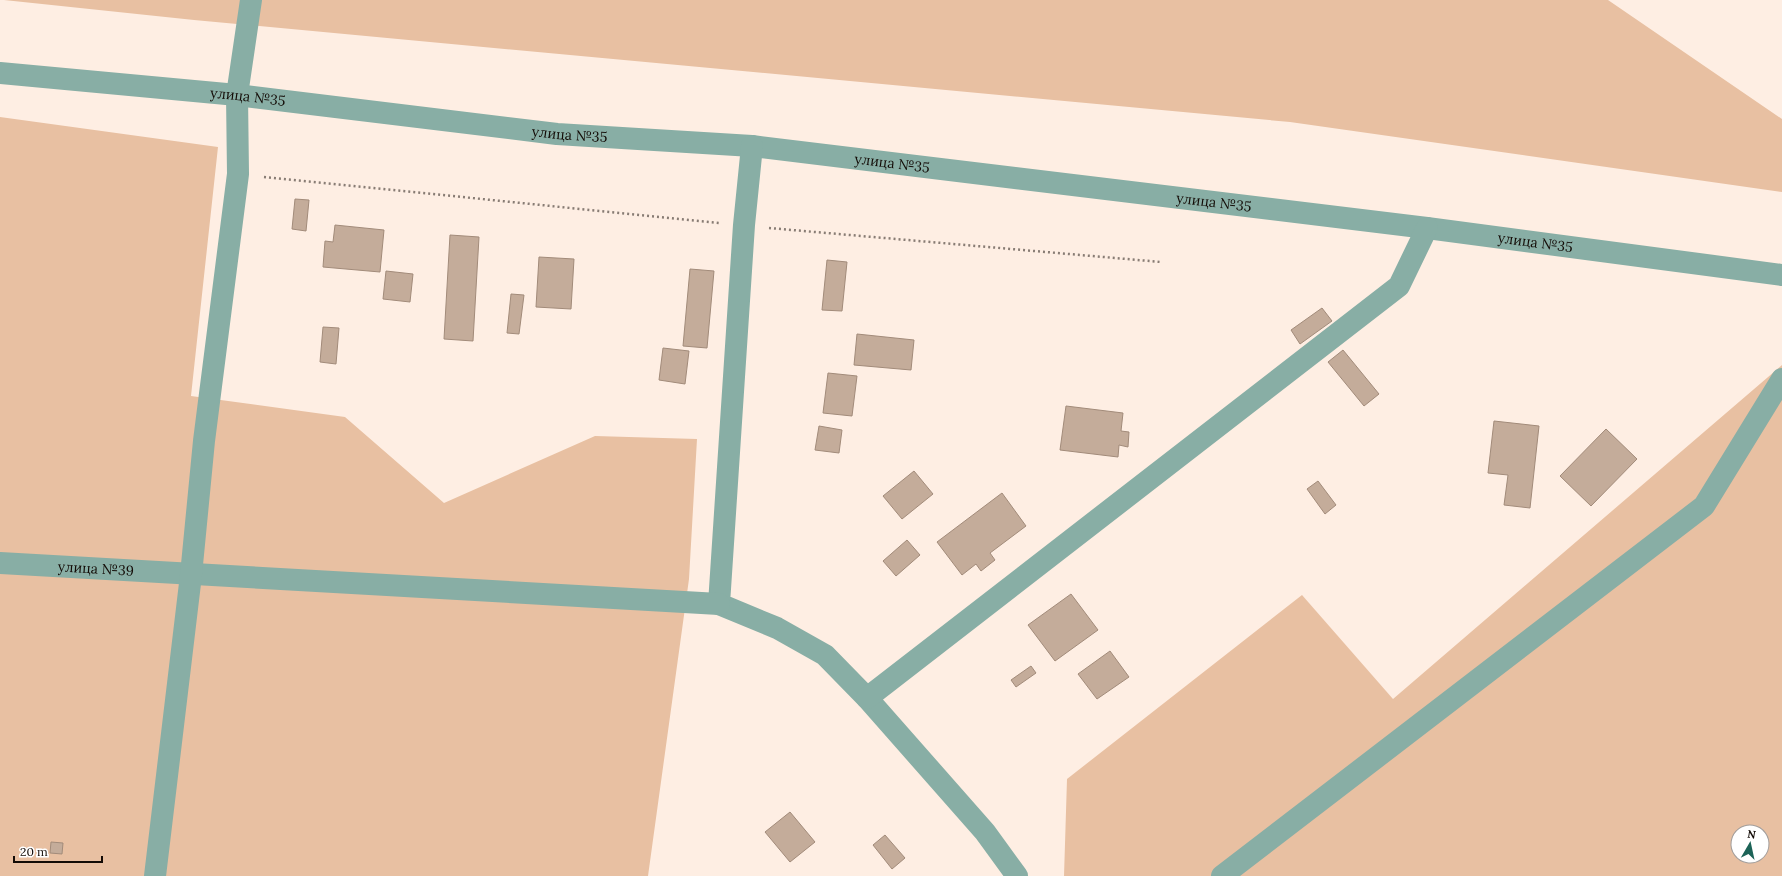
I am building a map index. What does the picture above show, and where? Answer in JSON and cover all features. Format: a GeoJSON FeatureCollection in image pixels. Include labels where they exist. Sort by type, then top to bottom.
{"type":"FeatureCollection","features":[{"type":"Feature","properties":{"kind":"street"},"geometry":{"type":"LineString","coordinates":[[155,876],[191,575],[204,441],[238,174],[237,95],[251,0]]}},
{"type":"Feature","properties":{"kind":"street","name":"улица №35"},"geometry":{"type":"LineString","coordinates":[[0,73],[237,95],[557,134],[752,146],[1427,228],[1782,274]]}},
{"type":"Feature","properties":{"kind":"street"},"geometry":{"type":"LineString","coordinates":[[719,604],[744,225],[752,146]]}},
{"type":"Feature","properties":{"kind":"street"},"geometry":{"type":"LineString","coordinates":[[867,698],[1399,286],[1427,228]]}},
{"type":"Feature","properties":{"kind":"street"},"geometry":{"type":"LineString","coordinates":[[1222,876],[1704,506],[1782,379]]}},
{"type":"Feature","properties":{"kind":"street","name":"улица №39"},"geometry":{"type":"LineString","coordinates":[[0,564],[719,604],[777,628],[825,655],[867,698],[985,832],[1017,876]]}},
{"type":"Feature","properties":{"kind":"path"},"geometry":{"type":"LineString","coordinates":[[238,174],[744,225],[1161,262]]}},
{"type":"Feature","properties":{"kind":"shaded area"},"geometry":{"type":"Polygon","coordinates":[[[4,0],[1608,0],[1782,119],[1782,192],[1290,122],[194,20],[4,0]]]}},
{"type":"Feature","properties":{"kind":"shaded area"},"geometry":{"type":"Polygon","coordinates":[[[0,117],[218,147],[191,396],[345,417],[444,503],[595,436],[697,439],[689,579],[648,876],[0,876],[0,117]]]}},
{"type":"Feature","properties":{"kind":"shaded area"},"geometry":{"type":"Polygon","coordinates":[[[1782,365],[1782,876],[1064,876],[1067,779],[1302,595],[1393,699],[1782,365]]]}},
{"type":"Feature","properties":{"kind":"building"},"geometry":{"type":"Polygon","coordinates":[[[295,199],[309,200],[306,231],[292,229],[295,199]]]}},
{"type":"Feature","properties":{"kind":"building"},"geometry":{"type":"Polygon","coordinates":[[[335,225],[384,230],[380,272],[323,267],[325,241],[333,242],[335,225]]]}},
{"type":"Feature","properties":{"kind":"building"},"geometry":{"type":"Polygon","coordinates":[[[450,235],[479,237],[473,341],[444,339],[450,235]]]}},
{"type":"Feature","properties":{"kind":"building"},"geometry":{"type":"Polygon","coordinates":[[[539,257],[574,259],[571,309],[536,307],[539,257]]]}},
{"type":"Feature","properties":{"kind":"building"},"geometry":{"type":"Polygon","coordinates":[[[827,260],[847,262],[842,311],[822,310],[827,260]]]}},
{"type":"Feature","properties":{"kind":"building"},"geometry":{"type":"Polygon","coordinates":[[[690,269],[714,271],[707,348],[683,346],[690,269]]]}},
{"type":"Feature","properties":{"kind":"building"},"geometry":{"type":"Polygon","coordinates":[[[386,271],[413,274],[410,302],[383,299],[386,271]]]}},
{"type":"Feature","properties":{"kind":"building"},"geometry":{"type":"Polygon","coordinates":[[[511,294],[524,295],[519,334],[507,333],[511,294]]]}},
{"type":"Feature","properties":{"kind":"building"},"geometry":{"type":"Polygon","coordinates":[[[1322,308],[1332,321],[1300,344],[1291,330],[1322,308]]]}},
{"type":"Feature","properties":{"kind":"building"},"geometry":{"type":"Polygon","coordinates":[[[323,327],[339,328],[336,364],[320,362],[323,327]]]}},
{"type":"Feature","properties":{"kind":"building"},"geometry":{"type":"Polygon","coordinates":[[[857,334],[914,340],[911,370],[854,365],[857,334]]]}},
{"type":"Feature","properties":{"kind":"building"},"geometry":{"type":"Polygon","coordinates":[[[663,348],[689,351],[685,384],[659,380],[663,348]]]}},
{"type":"Feature","properties":{"kind":"building"},"geometry":{"type":"Polygon","coordinates":[[[1343,350],[1379,394],[1364,406],[1328,362],[1343,350]]]}},
{"type":"Feature","properties":{"kind":"building"},"geometry":{"type":"Polygon","coordinates":[[[828,373],[857,376],[852,416],[823,413],[828,373]]]}},
{"type":"Feature","properties":{"kind":"building"},"geometry":{"type":"Polygon","coordinates":[[[1066,406],[1123,413],[1121,431],[1129,432],[1128,447],[1119,445],[1118,457],[1060,450],[1066,406]]]}},
{"type":"Feature","properties":{"kind":"building"},"geometry":{"type":"Polygon","coordinates":[[[1494,421],[1539,426],[1530,508],[1504,505],[1508,475],[1488,473],[1494,421]]]}},
{"type":"Feature","properties":{"kind":"building"},"geometry":{"type":"Polygon","coordinates":[[[819,426],[842,430],[839,453],[815,450],[819,426]]]}},
{"type":"Feature","properties":{"kind":"building"},"geometry":{"type":"Polygon","coordinates":[[[1606,429],[1637,459],[1591,506],[1560,476],[1606,429]]]}},
{"type":"Feature","properties":{"kind":"building"},"geometry":{"type":"Polygon","coordinates":[[[914,471],[933,494],[902,519],[883,496],[914,471]]]}},
{"type":"Feature","properties":{"kind":"building"},"geometry":{"type":"Polygon","coordinates":[[[1318,481],[1336,505],[1325,514],[1307,489],[1318,481]]]}},
{"type":"Feature","properties":{"kind":"building"},"geometry":{"type":"Polygon","coordinates":[[[1002,493],[1026,526],[990,553],[995,560],[981,571],[976,564],[962,575],[937,542],[1002,493]]]}},
{"type":"Feature","properties":{"kind":"building"},"geometry":{"type":"Polygon","coordinates":[[[907,540],[920,555],[896,576],[883,561],[907,540]]]}},
{"type":"Feature","properties":{"kind":"building"},"geometry":{"type":"Polygon","coordinates":[[[1071,594],[1098,630],[1055,661],[1028,625],[1071,594]]]}},
{"type":"Feature","properties":{"kind":"building"},"geometry":{"type":"Polygon","coordinates":[[[1110,651],[1129,677],[1097,699],[1078,674],[1110,651]]]}},
{"type":"Feature","properties":{"kind":"building"},"geometry":{"type":"Polygon","coordinates":[[[1031,666],[1036,673],[1016,687],[1011,680],[1031,666]]]}},
{"type":"Feature","properties":{"kind":"building"},"geometry":{"type":"Polygon","coordinates":[[[790,812],[815,842],[790,862],[765,832],[790,812]]]}},
{"type":"Feature","properties":{"kind":"building"},"geometry":{"type":"Polygon","coordinates":[[[885,835],[905,858],[892,869],[873,845],[885,835]]]}},
{"type":"Feature","properties":{"kind":"building"},"geometry":{"type":"Polygon","coordinates":[[[51,842],[63,843],[62,854],[50,853],[51,842]]]}}]}
